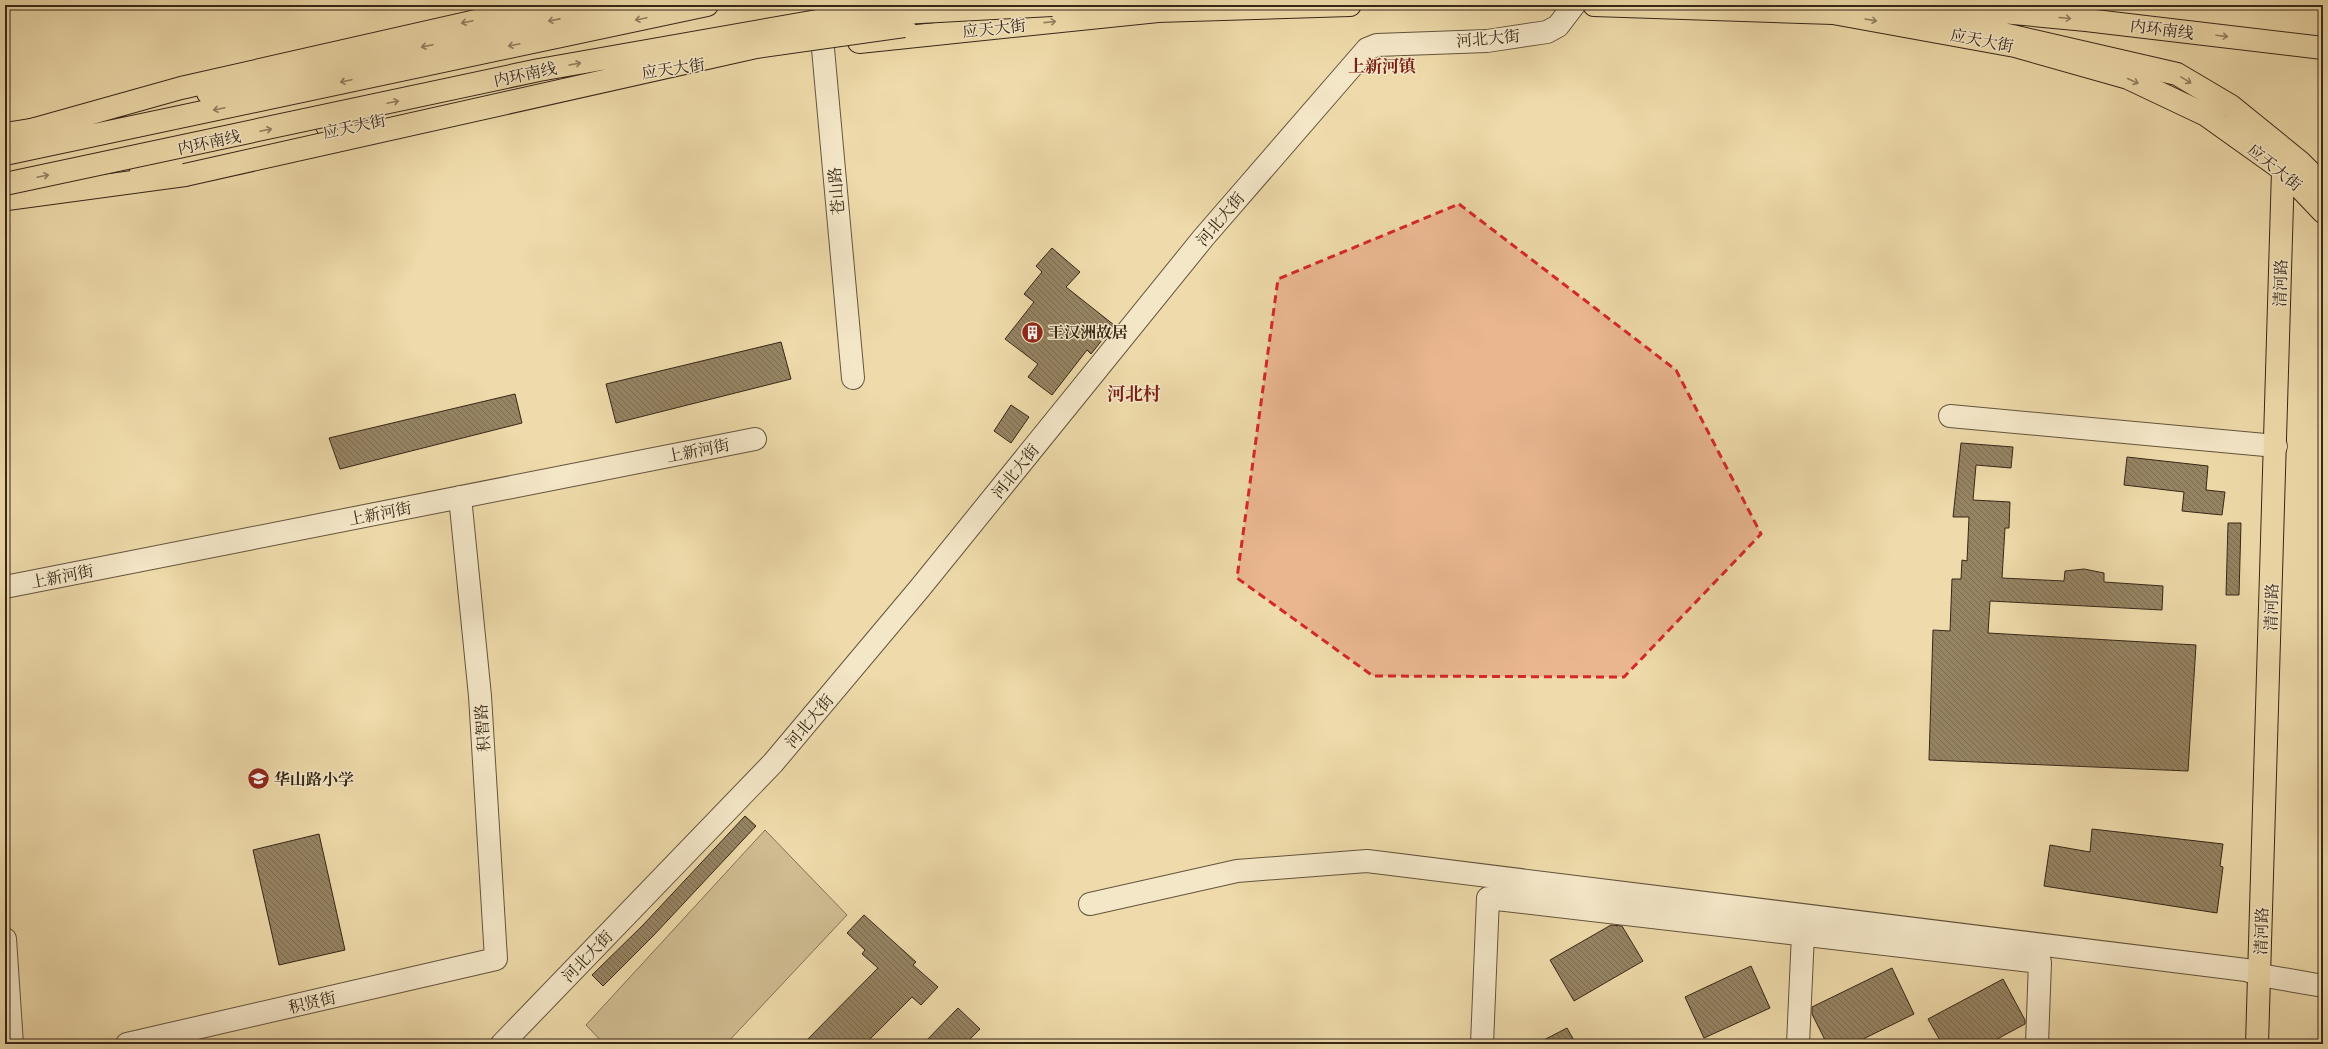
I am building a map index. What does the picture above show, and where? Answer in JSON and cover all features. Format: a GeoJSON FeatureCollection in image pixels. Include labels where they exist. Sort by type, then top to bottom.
{"type":"FeatureCollection","features":[{"type":"Feature","properties":{"kind":"main road"},"geometry":{"type":"LineString","coordinates":[[14,133],[181,88],[546,5]]}},
{"type":"Feature","properties":{"kind":"main road"},"geometry":{"type":"LineString","coordinates":[[14,133],[528,25],[634,5]]}},
{"type":"Feature","properties":{"kind":"main road","name":"内环南线"},"geometry":{"type":"LineString","coordinates":[[5,154],[707,5]]}},
{"type":"Feature","properties":{"kind":"main road","name":"应天大街"},"geometry":{"type":"LineString","coordinates":[[6,194],[544,86],[833,46],[1158,11],[1350,5]]}},
{"type":"Feature","properties":{"kind":"main road","name":"应天大街"},"geometry":{"type":"LineString","coordinates":[[1594,5],[1833,14],[2015,46],[2128,78],[2206,115],[2291,166],[2323,212]]}},
{"type":"Feature","properties":{"kind":"main road"},"geometry":{"type":"LineString","coordinates":[[1877,5],[2177,74],[2231,106],[2291,166],[2323,184]]}},
{"type":"Feature","properties":{"kind":"main road","name":"内环南线"},"geometry":{"type":"LineString","coordinates":[[1928,5],[2086,20],[2323,48]]}},
{"type":"Feature","properties":{"kind":"main road"},"geometry":{"type":"LineString","coordinates":[[6,194],[185,175],[756,47],[1043,6]]}},
{"type":"Feature","properties":{"kind":"main road","name":"内环南线"},"geometry":{"type":"LineString","coordinates":[[6,194],[539,70],[846,16],[1043,6]]}},
{"type":"Feature","properties":{"kind":"main road","name":"清河路"},"geometry":{"type":"LineString","coordinates":[[2257,1044],[2276,446],[2291,166]]}},
{"type":"Feature","properties":{"kind":"street","name":"苍山路"},"geometry":{"type":"LineString","coordinates":[[819,5],[833,46]]}},
{"type":"Feature","properties":{"kind":"street","name":"苍山路"},"geometry":{"type":"LineString","coordinates":[[838,5],[833,46],[853,378]]}},
{"type":"Feature","properties":{"kind":"street","name":"河北大街"},"geometry":{"type":"LineString","coordinates":[[502,1044],[773,763],[920,588],[1204,237],[1367,49],[1377,44],[1487,41],[1547,32],[1558,26],[1574,5]]}},
{"type":"Feature","properties":{"kind":"street"},"geometry":{"type":"LineString","coordinates":[[1950,416],[2276,446]]}},
{"type":"Feature","properties":{"kind":"street","name":"上新河街"},"geometry":{"type":"LineString","coordinates":[[5,587],[755,438]]}},
{"type":"Feature","properties":{"kind":"street","name":"积智路"},"geometry":{"type":"LineString","coordinates":[[460,497],[480,696],[496,959]]}},
{"type":"Feature","properties":{"kind":"street"},"geometry":{"type":"LineString","coordinates":[[1090,904],[1237,871],[1367,861],[2246,970],[2260,975],[2323,986]]}},
{"type":"Feature","properties":{"kind":"street"},"geometry":{"type":"LineString","coordinates":[[1482,1044],[1488,898],[2040,962],[2037,1044]]}},
{"type":"Feature","properties":{"kind":"street"},"geometry":{"type":"LineString","coordinates":[[1798,1044],[1803,934]]}},
{"type":"Feature","properties":{"kind":"street"},"geometry":{"type":"LineString","coordinates":[[5,939],[12,1044]]}},
{"type":"Feature","properties":{"kind":"street","name":"积贤街"},"geometry":{"type":"LineString","coordinates":[[127,1044],[496,959]]}},
{"type":"Feature","properties":{"kind":"highlighted area"},"geometry":{"type":"Polygon","coordinates":[[[1459,204],[1676,370],[1761,534],[1624,677],[1373,676],[1237,578],[1278,279],[1459,204]]]}},
{"type":"Feature","properties":{"kind":"shaded area"},"geometry":{"type":"Polygon","coordinates":[[[765,830],[847,915],[726,1044],[604,1044],[586,1025],[765,830]]]}},
{"type":"Feature","properties":{"kind":"building"},"geometry":{"type":"Polygon","coordinates":[[[1052,248],[1080,272],[1066,287],[1114,325],[1091,354],[1087,350],[1052,395],[1028,377],[1038,364],[1005,339],[1034,302],[1024,294],[1042,272],[1036,266],[1052,248]]]}},
{"type":"Feature","properties":{"kind":"building"},"geometry":{"type":"Polygon","coordinates":[[[781,342],[791,379],[616,423],[606,384],[781,342]]]}},
{"type":"Feature","properties":{"kind":"building"},"geometry":{"type":"Polygon","coordinates":[[[515,394],[522,423],[340,469],[329,438],[515,394]]]}},
{"type":"Feature","properties":{"kind":"building"},"geometry":{"type":"Polygon","coordinates":[[[1011,405],[1029,417],[1011,443],[994,431],[1011,405]]]}},
{"type":"Feature","properties":{"kind":"building"},"geometry":{"type":"Polygon","coordinates":[[[1961,443],[2013,447],[2011,468],[1976,465],[1973,500],[2010,502],[2009,528],[2005,528],[2002,578],[2064,581],[2065,571],[2084,569],[2104,573],[2104,582],[2163,586],[2162,610],[1990,601],[1988,633],[2196,645],[2188,771],[1929,760],[1933,630],[1950,631],[1952,579],[1961,579],[1962,560],[1967,561],[1969,517],[1953,517],[1961,443]]]}},
{"type":"Feature","properties":{"kind":"building"},"geometry":{"type":"Polygon","coordinates":[[[2127,457],[2208,466],[2206,490],[2225,492],[2222,515],[2182,511],[2184,492],[2124,485],[2127,457]]]}},
{"type":"Feature","properties":{"kind":"building"},"geometry":{"type":"Polygon","coordinates":[[[2228,523],[2241,523],[2239,595],[2226,595],[2228,523]]]}},
{"type":"Feature","properties":{"kind":"building"},"geometry":{"type":"Polygon","coordinates":[[[745,816],[756,826],[654,935],[603,986],[592,975],[643,925],[745,816]]]}},
{"type":"Feature","properties":{"kind":"building"},"geometry":{"type":"Polygon","coordinates":[[[2092,829],[2223,844],[2220,866],[2223,867],[2217,913],[2044,886],[2050,845],[2090,852],[2092,829]]]}},
{"type":"Feature","properties":{"kind":"building"},"geometry":{"type":"Polygon","coordinates":[[[319,834],[345,950],[279,965],[253,850],[319,834]]]}},
{"type":"Feature","properties":{"kind":"building"},"geometry":{"type":"Polygon","coordinates":[[[864,915],[916,962],[913,965],[938,987],[921,1005],[912,997],[865,1044],[803,1044],[878,968],[862,954],[865,950],[847,933],[864,915]]]}},
{"type":"Feature","properties":{"kind":"building"},"geometry":{"type":"Polygon","coordinates":[[[1611,925],[1622,926],[1643,961],[1574,1001],[1550,960],[1611,925]]]}},
{"type":"Feature","properties":{"kind":"building"},"geometry":{"type":"Polygon","coordinates":[[[1751,966],[1770,1008],[1704,1038],[1685,997],[1751,966]]]}},
{"type":"Feature","properties":{"kind":"building"},"geometry":{"type":"Polygon","coordinates":[[[1892,968],[1914,1014],[1853,1044],[1827,1044],[1812,1014],[1812,1007],[1892,968]]]}},
{"type":"Feature","properties":{"kind":"building"},"geometry":{"type":"Polygon","coordinates":[[[2003,979],[2025,1020],[2025,1024],[1988,1044],[1942,1044],[1928,1019],[2003,979]]]}},
{"type":"Feature","properties":{"kind":"building"},"geometry":{"type":"Polygon","coordinates":[[[958,1008],[980,1029],[965,1044],[923,1044],[958,1008]]]}},
{"type":"Feature","properties":{"kind":"building"},"geometry":{"type":"Polygon","coordinates":[[[1567,1028],[1576,1044],[1536,1044],[1567,1028]]]}},
{"type":"Feature","properties":{"kind":"place","name":"王汉洲故居"},"geometry":{"type":"Point","coordinates":[1032,332]}},
{"type":"Feature","properties":{"kind":"place","name":"华山路小学"},"geometry":{"type":"Point","coordinates":[258,779]}},
{"type":"Feature","properties":{"kind":"district","name":"上新河镇"},"geometry":{"type":"Point","coordinates":[1382,66]}},
{"type":"Feature","properties":{"kind":"district","name":"河北村"},"geometry":{"type":"Point","coordinates":[1134,394]}}]}
